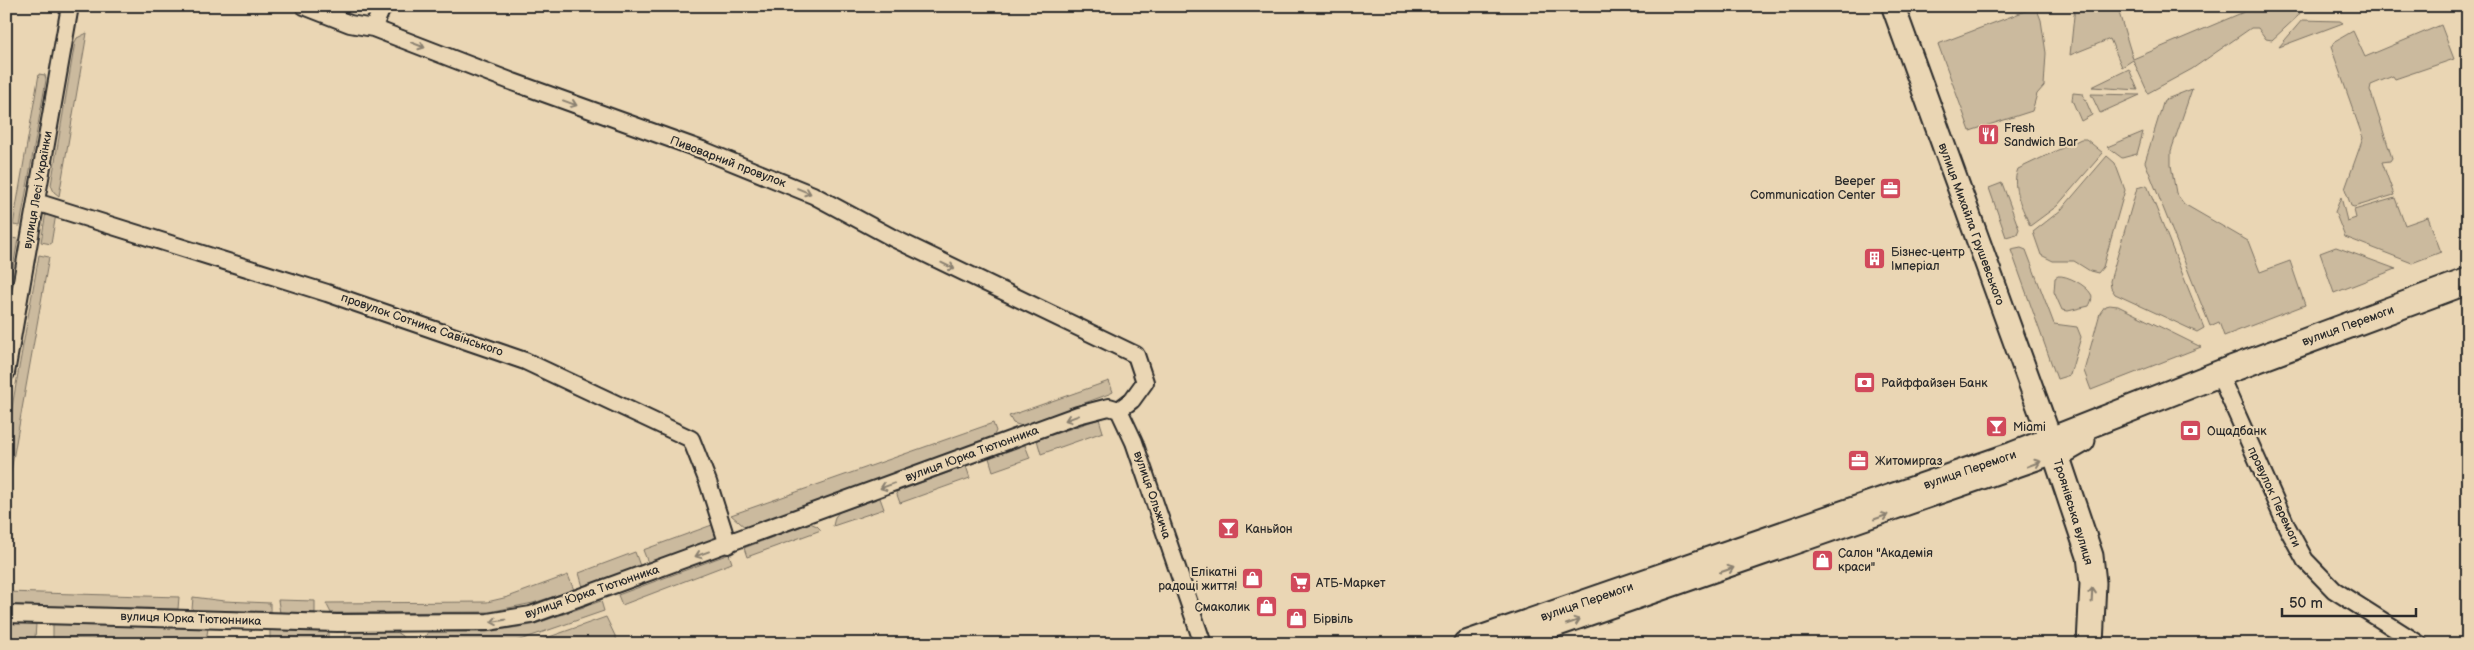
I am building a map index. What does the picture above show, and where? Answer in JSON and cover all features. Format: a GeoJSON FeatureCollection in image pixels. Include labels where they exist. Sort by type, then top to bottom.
{"type":"FeatureCollection","features":[{"type":"Feature","properties":{"kind":"main road","name":"вулиця Михайла Грушевського"},"geometry":{"type":"LineString","coordinates":[[1893,6],[2053,448]]}},
{"type":"Feature","properties":{"kind":"main road","name":"вулиця Перемоги"},"geometry":{"type":"LineString","coordinates":[[2053,448],[2192,385],[2468,281]]}},
{"type":"Feature","properties":{"kind":"main road","name":"вулиця Перемоги"},"geometry":{"type":"LineString","coordinates":[[1466,644],[2084,438],[2468,294]]}},
{"type":"Feature","properties":{"kind":"main road","name":"Троянівська вулиця"},"geometry":{"type":"LineString","coordinates":[[2053,448],[2090,556],[2093,583],[2090,644]]}},
{"type":"Feature","properties":{"kind":"street","name":"вулиця Лесі Українки"},"geometry":{"type":"LineString","coordinates":[[6,373],[70,6]]}},
{"type":"Feature","properties":{"kind":"street","name":"Пивоварний провулок"},"geometry":{"type":"LineString","coordinates":[[304,6],[350,24],[373,28],[530,88],[705,151],[813,195],[893,238],[1136,356],[1145,382],[1132,400],[1119,410]]}},
{"type":"Feature","properties":{"kind":"street"},"geometry":{"type":"LineString","coordinates":[[373,28],[382,6]]}},
{"type":"Feature","properties":{"kind":"street","name":"провулок Сотника Савінського"},"geometry":{"type":"LineString","coordinates":[[36,202],[327,293],[525,361],[691,439],[708,482],[728,545]]}},
{"type":"Feature","properties":{"kind":"street","name":"провулок Перемоги"},"geometry":{"type":"LineString","coordinates":[[2224,385],[2287,527],[2305,560],[2334,590],[2419,644]]}},
{"type":"Feature","properties":{"kind":"street","name":"вулиця Юрка Тютюнника"},"geometry":{"type":"LineString","coordinates":[[6,614],[337,623],[488,622],[531,615],[728,545],[1078,415],[1109,407],[1119,410]]}},
{"type":"Feature","properties":{"kind":"street","name":"вулиця Ольжича"},"geometry":{"type":"LineString","coordinates":[[1119,410],[1134,442],[1202,644]]}},
{"type":"Feature","properties":{"kind":"street","name":"вулиця Перемоги"},"geometry":{"type":"LineString","coordinates":[[1511,644],[2053,448]]}},
{"type":"Feature","properties":{"kind":"shaded area"},"geometry":{"type":"Polygon","coordinates":[[[2075,6],[2117,6],[2133,59],[2258,6],[2304,6],[2298,16],[2272,40],[2266,39],[2258,28],[2251,28],[2192,69],[2148,93],[2133,60],[2122,67],[2110,39],[2070,55],[2075,6]]]}},
{"type":"Feature","properties":{"kind":"shaded area"},"geometry":{"type":"Polygon","coordinates":[[[2036,7],[2041,20],[2046,53],[2044,86],[2037,94],[2032,111],[1970,131],[1938,44],[2036,7]]]}},
{"type":"Feature","properties":{"kind":"shaded area"},"geometry":{"type":"Polygon","coordinates":[[[2302,20],[2340,21],[2343,23],[2279,47],[2302,20]]]}},
{"type":"Feature","properties":{"kind":"shaded area"},"geometry":{"type":"Polygon","coordinates":[[[2441,25],[2454,59],[2395,79],[2393,76],[2371,85],[2370,90],[2392,158],[2390,161],[2382,162],[2394,195],[2354,207],[2351,206],[2345,189],[2363,138],[2331,47],[2334,42],[2353,31],[2365,57],[2441,25]]]}},
{"type":"Feature","properties":{"kind":"shaded area"},"geometry":{"type":"Polygon","coordinates":[[[87,33],[59,196],[54,192],[51,185],[75,42],[77,38],[87,33]]]}},
{"type":"Feature","properties":{"kind":"shaded area"},"geometry":{"type":"Polygon","coordinates":[[[2129,69],[2138,90],[2092,87],[2129,69]]]}},
{"type":"Feature","properties":{"kind":"shaded area"},"geometry":{"type":"Polygon","coordinates":[[[39,74],[45,75],[46,80],[20,226],[13,225],[39,74]]]}},
{"type":"Feature","properties":{"kind":"shaded area"},"geometry":{"type":"Polygon","coordinates":[[[2192,89],[2171,151],[2171,165],[2176,193],[2184,204],[2248,241],[2260,272],[2290,261],[2305,305],[2224,336],[2219,322],[2210,326],[2145,162],[2164,100],[2192,89]]]}},
{"type":"Feature","properties":{"kind":"shaded area"},"geometry":{"type":"Polygon","coordinates":[[[2073,93],[2083,94],[2092,115],[2081,121],[2072,100],[2073,93]]]}},
{"type":"Feature","properties":{"kind":"shaded area"},"geometry":{"type":"Polygon","coordinates":[[[2091,94],[2140,95],[2100,113],[2091,94]]]}},
{"type":"Feature","properties":{"kind":"shaded area"},"geometry":{"type":"Polygon","coordinates":[[[2143,132],[2137,154],[2122,158],[2107,147],[2143,132]]]}},
{"type":"Feature","properties":{"kind":"shaded area"},"geometry":{"type":"Polygon","coordinates":[[[2081,139],[2086,139],[2103,153],[2057,206],[2030,226],[2016,191],[2018,169],[2081,139]]]}},
{"type":"Feature","properties":{"kind":"shaded area"},"geometry":{"type":"Polygon","coordinates":[[[2107,156],[2115,163],[2125,190],[2103,267],[2098,273],[2090,271],[2074,261],[2053,261],[2041,255],[2033,232],[2061,210],[2107,156]]]}},
{"type":"Feature","properties":{"kind":"shaded area"},"geometry":{"type":"Polygon","coordinates":[[[2002,183],[2019,229],[2017,234],[2006,237],[1989,188],[2002,183]]]}},
{"type":"Feature","properties":{"kind":"shaded area"},"geometry":{"type":"Polygon","coordinates":[[[2147,185],[2204,328],[2197,332],[2115,294],[2111,288],[2110,281],[2137,188],[2147,185]]]}},
{"type":"Feature","properties":{"kind":"shaded area"},"geometry":{"type":"Polygon","coordinates":[[[2341,197],[2347,221],[2356,218],[2354,210],[2395,198],[2405,225],[2428,217],[2441,252],[2412,263],[2345,237],[2335,212],[2341,197]]]}},
{"type":"Feature","properties":{"kind":"shaded area"},"geometry":{"type":"Polygon","coordinates":[[[46,212],[56,214],[51,244],[41,242],[46,212]]]}},
{"type":"Feature","properties":{"kind":"shaded area"},"geometry":{"type":"Polygon","coordinates":[[[11,238],[18,239],[6,307],[6,264],[11,238]]]}},
{"type":"Feature","properties":{"kind":"shaded area"},"geometry":{"type":"Polygon","coordinates":[[[2336,247],[2396,269],[2334,293],[2320,253],[2336,247]]]}},
{"type":"Feature","properties":{"kind":"shaded area"},"geometry":{"type":"Polygon","coordinates":[[[2021,248],[2026,250],[2054,324],[2077,327],[2081,337],[2070,375],[2057,379],[2011,250],[2021,248]]]}},
{"type":"Feature","properties":{"kind":"shaded area"},"geometry":{"type":"Polygon","coordinates":[[[39,255],[49,257],[6,499],[6,441],[39,255]]]}},
{"type":"Feature","properties":{"kind":"shaded area"},"geometry":{"type":"Polygon","coordinates":[[[2058,276],[2071,279],[2089,291],[2092,297],[2089,306],[2068,311],[2062,310],[2054,292],[2055,278],[2058,276]]]}},
{"type":"Feature","properties":{"kind":"shaded area"},"geometry":{"type":"Polygon","coordinates":[[[2105,306],[2118,306],[2201,347],[2091,390],[2084,371],[2100,313],[2105,306]]]}},
{"type":"Feature","properties":{"kind":"shaded area"},"geometry":{"type":"Polygon","coordinates":[[[1109,381],[1113,392],[1022,426],[1013,423],[1009,416],[1109,381]]]}},
{"type":"Feature","properties":{"kind":"shaded area"},"geometry":{"type":"Polygon","coordinates":[[[1099,419],[1103,432],[1041,454],[1037,440],[1099,419]]]}},
{"type":"Feature","properties":{"kind":"shaded area"},"geometry":{"type":"Polygon","coordinates":[[[993,423],[996,431],[993,437],[746,528],[731,515],[993,423]]]}},
{"type":"Feature","properties":{"kind":"shaded area"},"geometry":{"type":"Polygon","coordinates":[[[1025,445],[1030,458],[993,471],[989,458],[1025,445]]]}},
{"type":"Feature","properties":{"kind":"shaded area"},"geometry":{"type":"Polygon","coordinates":[[[966,466],[970,478],[900,503],[896,492],[966,466]]]}},
{"type":"Feature","properties":{"kind":"shaded area"},"geometry":{"type":"Polygon","coordinates":[[[880,498],[884,509],[833,526],[835,517],[839,512],[880,498]]]}},
{"type":"Feature","properties":{"kind":"shaded area"},"geometry":{"type":"Polygon","coordinates":[[[810,523],[821,530],[747,557],[744,548],[810,523]]]}},
{"type":"Feature","properties":{"kind":"shaded area"},"geometry":{"type":"Polygon","coordinates":[[[712,525],[716,538],[648,563],[643,550],[712,525]]]}},
{"type":"Feature","properties":{"kind":"shaded area"},"geometry":{"type":"Polygon","coordinates":[[[635,552],[640,566],[583,587],[579,573],[635,552]]]}},
{"type":"Feature","properties":{"kind":"shaded area"},"geometry":{"type":"Polygon","coordinates":[[[729,554],[732,563],[622,605],[618,595],[729,554]]]}},
{"type":"Feature","properties":{"kind":"shaded area"},"geometry":{"type":"Polygon","coordinates":[[[568,575],[574,590],[533,603],[489,612],[331,613],[326,603],[487,602],[508,597],[568,575]]]}},
{"type":"Feature","properties":{"kind":"shaded area"},"geometry":{"type":"Polygon","coordinates":[[[6,592],[179,597],[178,609],[6,605],[6,592]]]}},
{"type":"Feature","properties":{"kind":"shaded area"},"geometry":{"type":"Polygon","coordinates":[[[193,597],[224,601],[270,603],[270,612],[192,610],[193,597]]]}},
{"type":"Feature","properties":{"kind":"shaded area"},"geometry":{"type":"Polygon","coordinates":[[[278,600],[315,601],[315,613],[280,613],[278,600]]]}},
{"type":"Feature","properties":{"kind":"shaded area"},"geometry":{"type":"Polygon","coordinates":[[[601,601],[604,611],[514,642],[502,644],[421,644],[428,632],[486,632],[532,625],[601,601]]]}},
{"type":"Feature","properties":{"kind":"shaded area"},"geometry":{"type":"Polygon","coordinates":[[[606,617],[619,644],[528,644],[535,642],[606,617]]]}},
{"type":"Feature","properties":{"kind":"shaded area"},"geometry":{"type":"Polygon","coordinates":[[[6,623],[36,624],[35,638],[6,636],[6,623]]]}},
{"type":"Feature","properties":{"kind":"shaded area"},"geometry":{"type":"Polygon","coordinates":[[[53,624],[208,628],[206,642],[53,638],[53,624]]]}},
{"type":"Feature","properties":{"kind":"shaded area"},"geometry":{"type":"Polygon","coordinates":[[[270,630],[328,632],[328,644],[270,644],[270,630]]]}},
{"type":"Feature","properties":{"kind":"shaded area"},"geometry":{"type":"Polygon","coordinates":[[[345,632],[396,632],[402,636],[405,644],[345,644],[345,632]]]}},
{"type":"Feature","properties":{"kind":"place","name":"Fresh Sandwich Bar"},"geometry":{"type":"Point","coordinates":[1988,135]}},
{"type":"Feature","properties":{"kind":"place","name":"Beeper Communication Center"},"geometry":{"type":"Point","coordinates":[1891,188]}},
{"type":"Feature","properties":{"kind":"place","name":"Бізнес-центр Імперіал"},"geometry":{"type":"Point","coordinates":[1875,259]}},
{"type":"Feature","properties":{"kind":"place","name":"Райффайзен Банк"},"geometry":{"type":"Point","coordinates":[1865,383]}},
{"type":"Feature","properties":{"kind":"place","name":"Miami"},"geometry":{"type":"Point","coordinates":[1997,427]}},
{"type":"Feature","properties":{"kind":"place","name":"Ощадбанк"},"geometry":{"type":"Point","coordinates":[2191,431]}},
{"type":"Feature","properties":{"kind":"place","name":"Житомиргаз"},"geometry":{"type":"Point","coordinates":[1859,461]}},
{"type":"Feature","properties":{"kind":"place","name":"Каньйон"},"geometry":{"type":"Point","coordinates":[1229,529]}},
{"type":"Feature","properties":{"kind":"place","name":"Салон \"Академія краси\""},"geometry":{"type":"Point","coordinates":[1822,560]}},
{"type":"Feature","properties":{"kind":"place","name":"Елікатні радощі життя!"},"geometry":{"type":"Point","coordinates":[1253,579]}},
{"type":"Feature","properties":{"kind":"place","name":"АТБ-Маркет"},"geometry":{"type":"Point","coordinates":[1300,583]}},
{"type":"Feature","properties":{"kind":"place","name":"Смаколик"},"geometry":{"type":"Point","coordinates":[1266,607]}},
{"type":"Feature","properties":{"kind":"place","name":"Бірвіль"},"geometry":{"type":"Point","coordinates":[1297,619]}}]}
